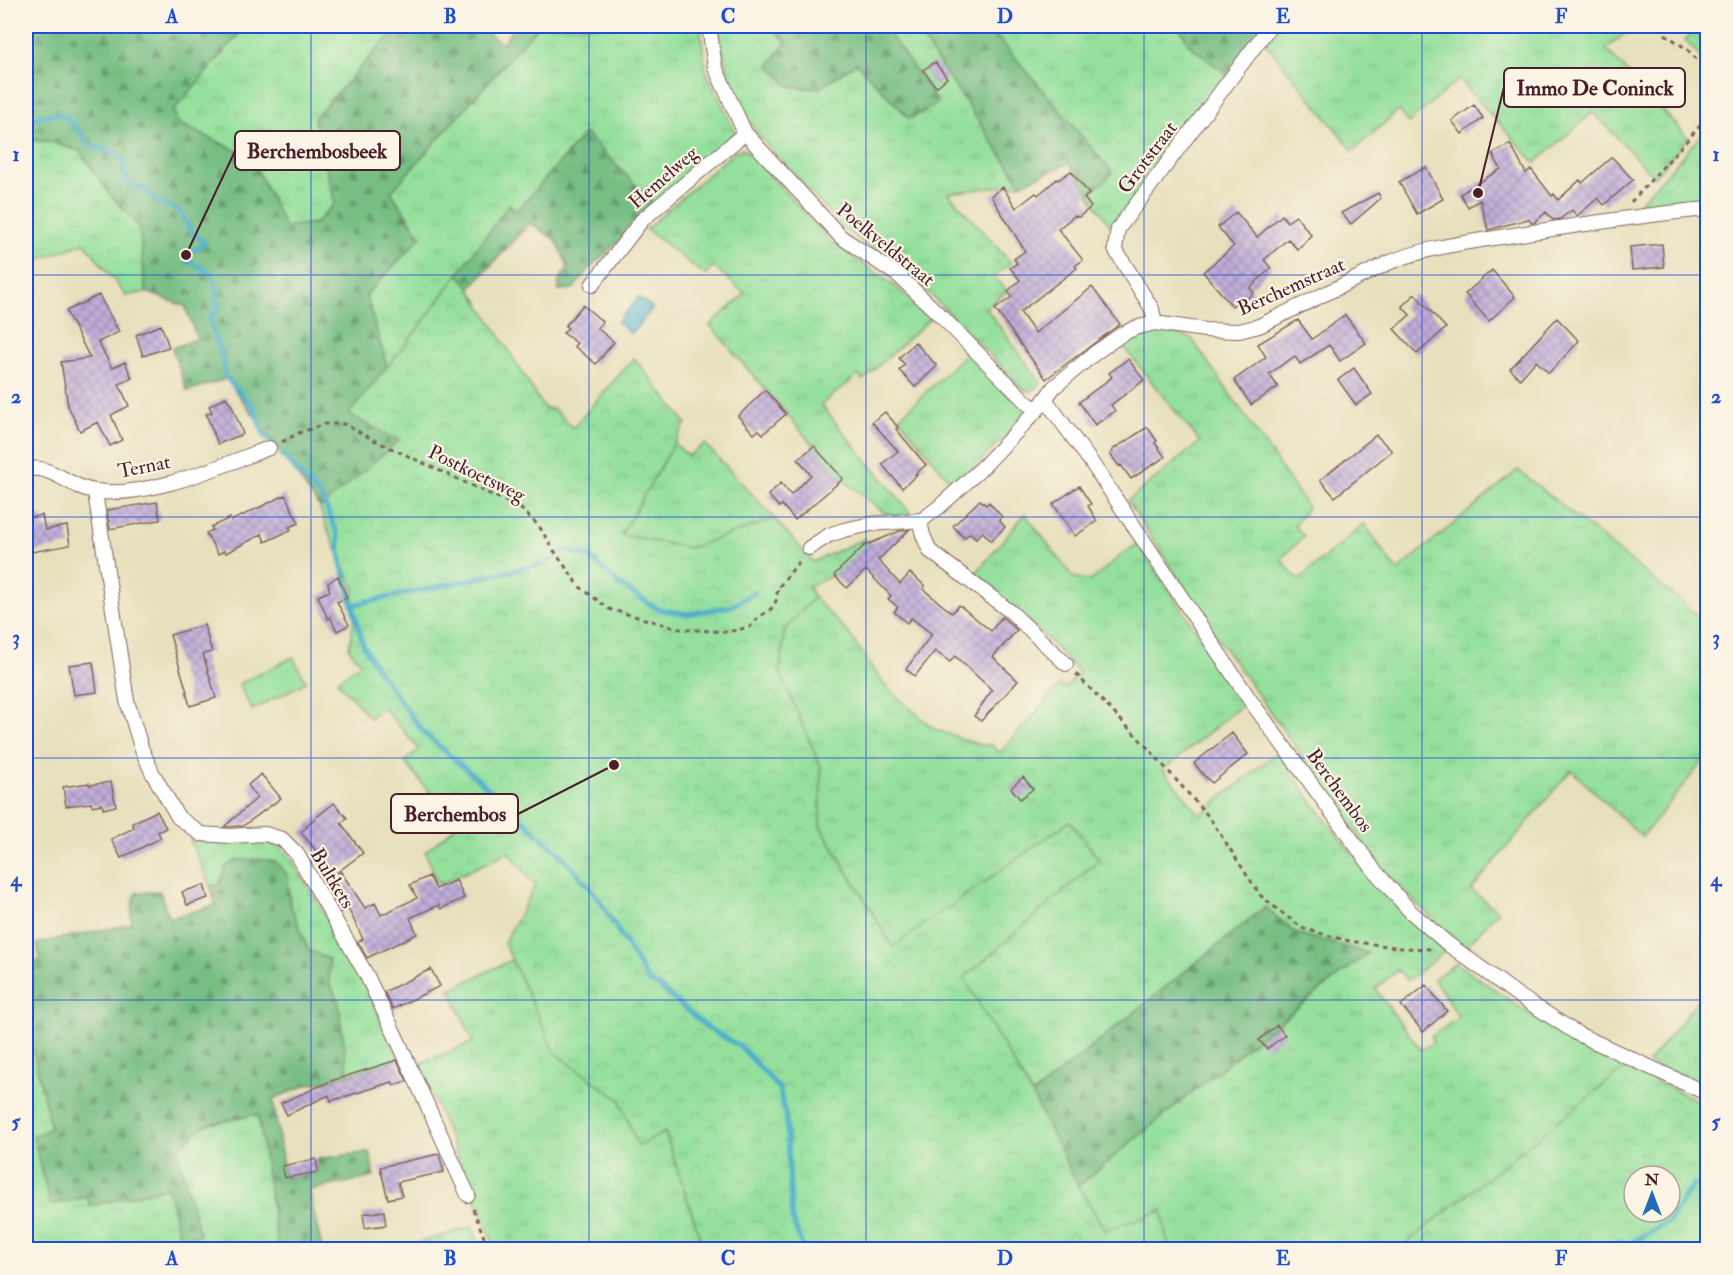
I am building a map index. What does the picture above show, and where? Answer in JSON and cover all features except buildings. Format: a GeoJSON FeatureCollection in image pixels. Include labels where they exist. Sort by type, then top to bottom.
{"type":"FeatureCollection","features":[{"type":"Feature","properties":{"kind":"street","name":"Poelkveldstraat"},"geometry":{"type":"LineString","coordinates":[[709,26],[715,67],[745,133],[841,237],[899,276],[1028,404],[1041,404]]}},
{"type":"Feature","properties":{"kind":"street","name":"Grotstraat"},"geometry":{"type":"LineString","coordinates":[[1155,323],[1152,309],[1115,249],[1118,229],[1270,26]]}},
{"type":"Feature","properties":{"kind":"street","name":"Hemelweg"},"geometry":{"type":"LineString","coordinates":[[592,285],[642,220],[745,133]]}},
{"type":"Feature","properties":{"kind":"street","name":"Berchemstraat"},"geometry":{"type":"LineString","coordinates":[[922,520],[983,467],[1065,378],[1122,334],[1136,328],[1155,323],[1239,332],[1259,326],[1388,263],[1439,247],[1620,218],[1707,209]]}},
{"type":"Feature","properties":{"kind":"street","name":"Berchembos"},"geometry":{"type":"LineString","coordinates":[[1041,404],[1098,472],[1250,700],[1310,784],[1374,870],[1411,912],[1448,944],[1519,996],[1578,1034],[1707,1094]]}},
{"type":"Feature","properties":{"kind":"street","name":"Ternat"},"geometry":{"type":"LineString","coordinates":[[26,468],[43,469],[86,490],[95,492],[136,492],[218,467],[269,448]]}},
{"type":"Feature","properties":{"kind":"street","name":"Bultkets"},"geometry":{"type":"LineString","coordinates":[[95,492],[127,701],[142,750],[153,774],[178,817],[201,834],[230,836],[265,834],[282,839],[297,854],[366,974],[468,1195]]}},
{"type":"Feature","properties":{"kind":"street"},"geometry":{"type":"LineString","coordinates":[[809,548],[829,535],[844,530],[871,524],[922,520],[923,535],[930,551],[1011,612],[1066,664]]}},
{"type":"Feature","properties":{"kind":"path"},"geometry":{"type":"LineString","coordinates":[[1665,34],[1687,49],[1707,72]]}},
{"type":"Feature","properties":{"kind":"path"},"geometry":{"type":"LineString","coordinates":[[1620,218],[1624,209],[1707,117]]}},
{"type":"Feature","properties":{"kind":"path","name":"Postkoetsweg"},"geometry":{"type":"LineString","coordinates":[[269,448],[324,424],[344,424],[520,508],[539,526],[580,588],[609,609],[680,628],[727,632],[750,627],[771,609],[776,601],[778,588],[809,548]]}},
{"type":"Feature","properties":{"kind":"path"},"geometry":{"type":"LineString","coordinates":[[1066,664],[1148,748],[1209,817],[1260,895],[1286,916],[1304,929],[1349,941],[1403,948],[1439,949],[1448,944]]}},
{"type":"Feature","properties":{"kind":"path"},"geometry":{"type":"LineString","coordinates":[[468,1195],[489,1250]]}},
{"type":"Feature","properties":{"kind":"green space"},"geometry":{"type":"Polygon","coordinates":[[[26,26],[246,26],[173,111],[179,124],[251,157],[285,227],[316,223],[335,203],[314,118],[399,26],[479,26],[502,44],[515,26],[538,26],[391,192],[421,237],[366,295],[387,367],[349,414],[400,441],[320,508],[226,379],[187,391],[172,348],[197,339],[185,306],[146,292],[139,226],[107,191],[80,151],[48,141],[26,140],[26,26]]]}},
{"type":"Feature","properties":{"kind":"green space"},"geometry":{"type":"Polygon","coordinates":[[[246,26],[399,26],[314,118],[335,203],[316,223],[285,227],[251,157],[179,124],[173,111],[246,26]]]}},
{"type":"Feature","properties":{"kind":"green space"},"geometry":{"type":"Polygon","coordinates":[[[538,26],[700,26],[706,71],[736,133],[656,206],[585,133],[517,211],[509,205],[421,325],[387,367],[366,295],[421,237],[391,192],[538,26]]]}},
{"type":"Feature","properties":{"kind":"green space"},"geometry":{"type":"Polygon","coordinates":[[[716,26],[769,26],[787,42],[820,88],[856,63],[910,119],[937,103],[884,26],[914,26],[1021,184],[948,193],[1011,263],[993,277],[1007,291],[986,308],[1041,383],[1032,391],[1020,386],[909,274],[845,230],[758,135],[744,114],[730,80],[716,26]]]}},
{"type":"Feature","properties":{"kind":"green space"},"geometry":{"type":"Polygon","coordinates":[[[769,26],[884,26],[938,103],[910,119],[856,63],[820,88],[789,86],[769,65],[787,41],[769,26]]]}},
{"type":"Feature","properties":{"kind":"green space"},"geometry":{"type":"Polygon","coordinates":[[[914,26],[988,26],[1113,173],[1089,194],[1069,163],[1021,184],[914,26]]]}},
{"type":"Feature","properties":{"kind":"green space"},"geometry":{"type":"Polygon","coordinates":[[[988,26],[1179,26],[1191,46],[1228,75],[1135,197],[1110,226],[1089,194],[1113,173],[988,26]]]}},
{"type":"Feature","properties":{"kind":"green space"},"geometry":{"type":"Polygon","coordinates":[[[1179,26],[1263,26],[1228,75],[1190,46],[1179,26]]]}},
{"type":"Feature","properties":{"kind":"green space"},"geometry":{"type":"Polygon","coordinates":[[[1277,26],[1634,26],[1606,49],[1688,138],[1654,177],[1593,112],[1535,163],[1459,79],[1408,123],[1399,110],[1353,151],[1265,42],[1277,26]]]}},
{"type":"Feature","properties":{"kind":"green space"},"geometry":{"type":"Polygon","coordinates":[[[1700,26],[1707,26],[1707,64],[1685,40],[1700,26]]]}},
{"type":"Feature","properties":{"kind":"green space"},"geometry":{"type":"Polygon","coordinates":[[[1707,129],[1707,204],[1636,211],[1634,209],[1707,129]]]}},
{"type":"Feature","properties":{"kind":"green space"},"geometry":{"type":"Polygon","coordinates":[[[585,133],[656,206],[590,268],[573,289],[559,290],[559,281],[568,267],[556,240],[530,223],[470,288],[458,274],[509,204],[517,211],[585,133]]]}},
{"type":"Feature","properties":{"kind":"green space"},"geometry":{"type":"Polygon","coordinates":[[[26,140],[48,141],[80,151],[107,191],[139,226],[146,292],[126,296],[85,243],[26,264],[26,140]]]}},
{"type":"Feature","properties":{"kind":"green space"},"geometry":{"type":"Polygon","coordinates":[[[742,149],[753,156],[828,239],[896,287],[931,318],[863,380],[858,375],[821,405],[912,515],[894,516],[885,513],[843,480],[710,325],[745,294],[713,266],[705,275],[646,229],[735,151],[742,149]]]}},
{"type":"Feature","properties":{"kind":"green space"},"geometry":{"type":"Polygon","coordinates":[[[458,274],[470,288],[544,408],[554,409],[573,428],[634,358],[686,423],[621,535],[690,548],[775,519],[813,562],[863,539],[872,544],[834,575],[808,586],[814,597],[784,631],[780,672],[821,768],[820,826],[893,947],[1070,821],[1099,860],[964,978],[1032,1095],[1078,1186],[1105,1230],[1162,1211],[1169,1249],[704,1249],[665,1132],[638,1146],[620,1100],[555,1053],[504,943],[535,886],[509,852],[439,885],[425,852],[456,826],[405,762],[419,749],[383,707],[370,718],[337,681],[361,663],[349,649],[354,620],[353,587],[320,508],[399,441],[349,414],[421,325],[458,274]]]}},
{"type":"Feature","properties":{"kind":"green space"},"geometry":{"type":"Polygon","coordinates":[[[1147,331],[1166,331],[1191,338],[1308,507],[1294,526],[1304,536],[1281,559],[1298,580],[1364,524],[1397,571],[1518,470],[1707,623],[1707,756],[1642,837],[1571,770],[1471,890],[1498,911],[1465,948],[1388,877],[1212,630],[1128,501],[1200,442],[1122,345],[1147,331]]]}},
{"type":"Feature","properties":{"kind":"green space"},"geometry":{"type":"Polygon","coordinates":[[[967,353],[1019,401],[1024,410],[1023,418],[955,487],[899,418],[967,353]]]}},
{"type":"Feature","properties":{"kind":"green space"},"geometry":{"type":"Polygon","coordinates":[[[674,443],[688,456],[705,444],[775,519],[690,548],[621,535],[674,443]]]}},
{"type":"Feature","properties":{"kind":"green space"},"geometry":{"type":"Polygon","coordinates":[[[1025,514],[1073,577],[1091,581],[1122,554],[1138,544],[1245,703],[1163,770],[1200,815],[1279,751],[1309,798],[1384,895],[1445,951],[1407,981],[1398,970],[1375,989],[1421,1050],[1433,1042],[1431,1037],[1459,1017],[1434,979],[1456,963],[1560,1035],[1626,1067],[1399,1249],[1169,1249],[1161,1211],[1105,1230],[1078,1186],[1246,1048],[1368,953],[1295,933],[1265,907],[1032,1095],[963,978],[1099,860],[1070,821],[893,948],[820,825],[821,768],[780,672],[784,631],[814,597],[849,634],[885,686],[934,729],[980,745],[992,745],[1000,753],[1060,684],[1065,689],[1079,672],[1042,634],[972,578],[1025,514]]]}},
{"type":"Feature","properties":{"kind":"green space"},"geometry":{"type":"Polygon","coordinates":[[[293,657],[306,682],[252,710],[239,684],[293,657]]]}},
{"type":"Feature","properties":{"kind":"green space"},"geometry":{"type":"Polygon","coordinates":[[[190,840],[263,841],[271,843],[289,855],[358,969],[399,1059],[348,1075],[338,999],[329,984],[329,960],[309,951],[290,904],[287,874],[210,886],[190,840]]]}},
{"type":"Feature","properties":{"kind":"green space"},"geometry":{"type":"Polygon","coordinates":[[[259,859],[275,862],[287,874],[290,904],[309,951],[329,959],[329,984],[338,999],[348,1075],[309,1084],[273,1099],[285,1178],[318,1172],[316,1159],[370,1152],[374,1177],[309,1190],[322,1249],[278,1249],[258,1114],[205,1125],[177,1150],[200,1235],[180,1239],[168,1187],[90,1206],[88,1197],[50,1205],[33,1136],[51,1128],[26,1020],[26,966],[40,960],[37,943],[131,924],[132,906],[136,893],[160,891],[169,918],[216,905],[210,886],[220,884],[226,866],[237,860],[259,859]]]}},
{"type":"Feature","properties":{"kind":"green space"},"geometry":{"type":"Polygon","coordinates":[[[1265,907],[1295,933],[1368,953],[1246,1048],[1078,1186],[1032,1095],[1265,907]]]}},
{"type":"Feature","properties":{"kind":"green space"},"geometry":{"type":"Polygon","coordinates":[[[512,960],[555,1053],[620,1100],[638,1145],[665,1132],[704,1249],[496,1249],[419,1064],[473,1042],[450,989],[512,960]]]}},
{"type":"Feature","properties":{"kind":"green space"},"geometry":{"type":"Polygon","coordinates":[[[1707,989],[1707,1088],[1648,1063],[1707,989]]]}},
{"type":"Feature","properties":{"kind":"green space"},"geometry":{"type":"Polygon","coordinates":[[[26,1020],[51,1128],[88,1197],[90,1205],[169,1187],[180,1239],[200,1235],[177,1150],[205,1125],[258,1114],[278,1249],[26,1249],[26,1020]]]}},
{"type":"Feature","properties":{"kind":"green space"},"geometry":{"type":"Polygon","coordinates":[[[1626,1067],[1707,1105],[1707,1249],[1399,1249],[1626,1067]]]}},
{"type":"Feature","properties":{"kind":"green space"},"geometry":{"type":"Polygon","coordinates":[[[472,1227],[482,1249],[398,1249],[472,1227]]]}},
{"type":"Feature","properties":{"kind":"water"},"geometry":{"type":"Polygon","coordinates":[[[639,297],[653,308],[631,334],[617,322],[639,297]]]}},
{"type":"Feature","properties":{"kind":"waterway"},"geometry":{"type":"LineString","coordinates":[[26,122],[56,114],[69,119],[88,144],[123,159],[126,183],[148,191],[154,200],[179,211],[194,235],[202,240],[204,244],[186,255],[187,260],[211,273],[216,285],[218,311],[209,318],[224,363],[224,373],[253,406],[265,437],[273,444]]}},
{"type":"Feature","properties":{"kind":"waterway"},"geometry":{"type":"LineString","coordinates":[[282,455],[322,498],[338,535],[341,563],[363,645],[377,669],[423,732],[560,854],[597,896],[649,982],[657,985],[709,1029],[740,1046],[779,1088],[786,1119],[792,1219],[804,1250]]}},
{"type":"Feature","properties":{"kind":"waterway"},"geometry":{"type":"LineString","coordinates":[[352,605],[544,564],[565,550],[590,557],[620,585],[658,609],[687,614],[732,606],[755,592]]}},
{"type":"Feature","properties":{"kind":"waterway"},"geometry":{"type":"LineString","coordinates":[[1602,1250],[1619,1241],[1628,1245],[1668,1222],[1693,1185],[1708,1183]]}},
{"type":"Feature","properties":{"kind":"place","name":"Immo De Coninck"},"geometry":{"type":"Point","coordinates":[1478,193]}},
{"type":"Feature","properties":{"kind":"place","name":"Berchembosbeek"},"geometry":{"type":"Point","coordinates":[186,255]}},
{"type":"Feature","properties":{"kind":"place","name":"Berchembos"},"geometry":{"type":"Point","coordinates":[614,765]}}]}
